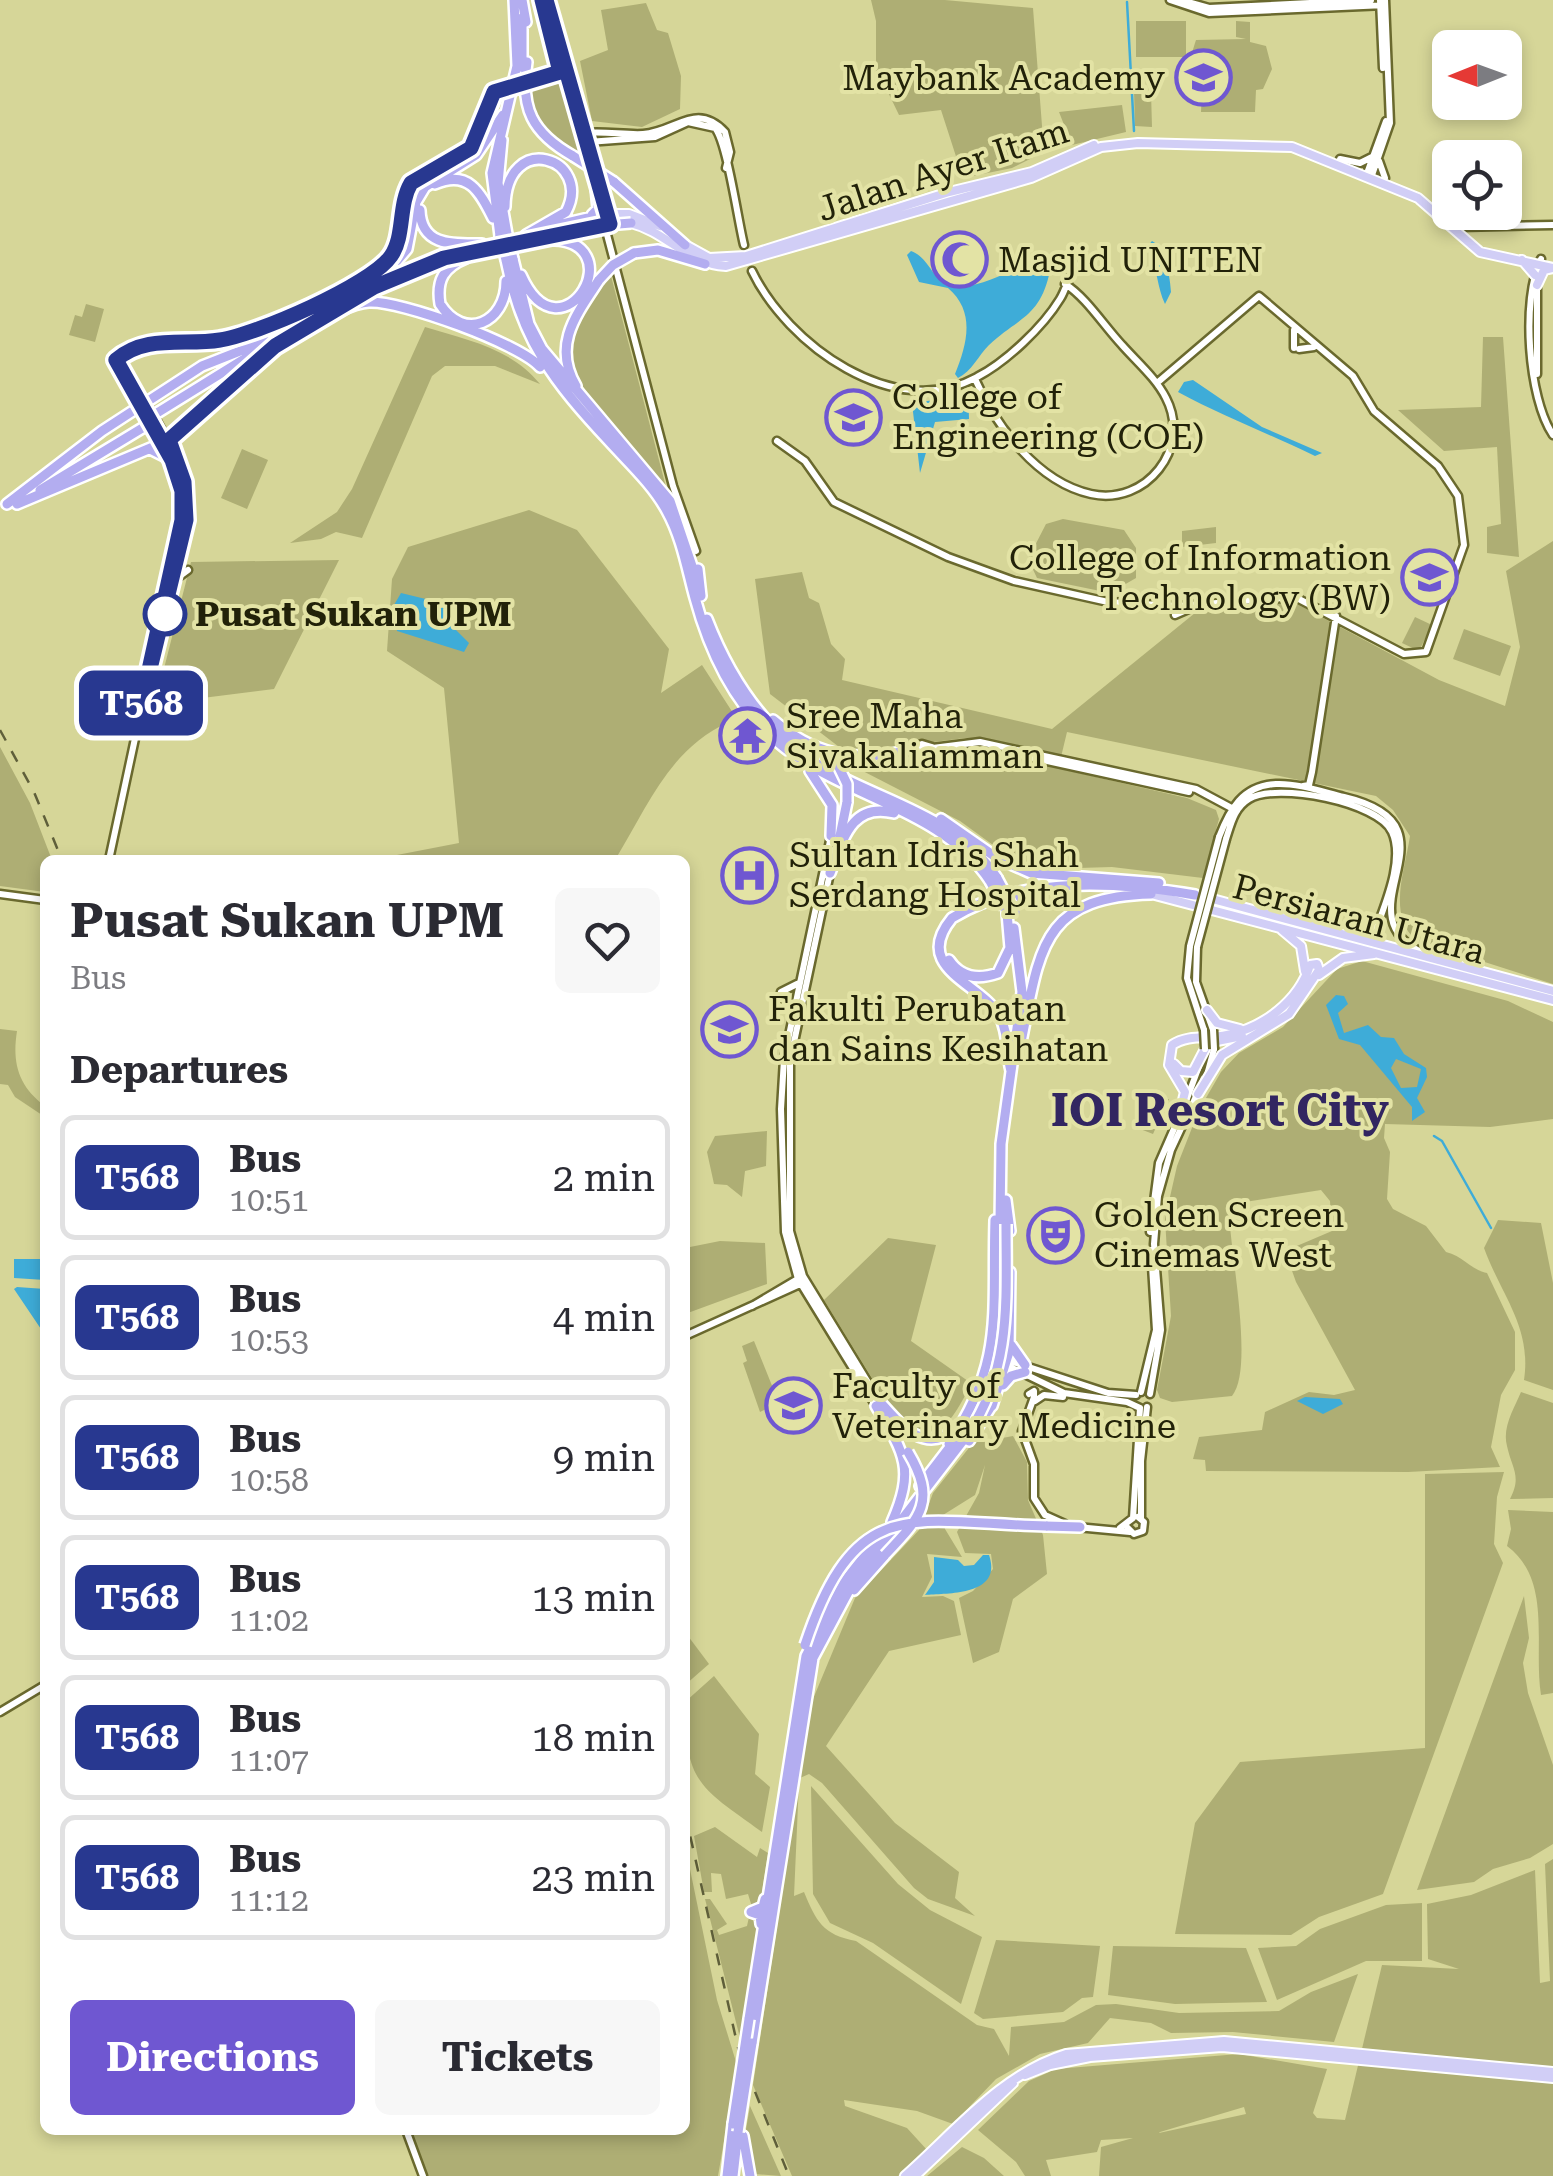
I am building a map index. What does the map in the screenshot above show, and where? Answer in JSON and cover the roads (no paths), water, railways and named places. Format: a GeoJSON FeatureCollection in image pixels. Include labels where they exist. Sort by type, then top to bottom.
{"type":"FeatureCollection","features":[{"type":"Feature","properties":{"kind":"highway"},"geometry":{"type":"LineString","coordinates":[[500,223],[499,162],[525,44],[519,0]]}},
{"type":"Feature","properties":{"kind":"highway"},"geometry":{"type":"LineString","coordinates":[[6,508],[278,341],[397,262],[407,249],[416,202],[424,187],[482,150],[516,96]]}},
{"type":"Feature","properties":{"kind":"highway"},"geometry":{"type":"LineString","coordinates":[[516,96],[536,129],[614,182],[680,245]]}},
{"type":"Feature","properties":{"kind":"highway"},"geometry":{"type":"LineString","coordinates":[[504,115],[492,173],[500,223],[524,327],[556,382]]}},
{"type":"Feature","properties":{"kind":"highway"},"geometry":{"type":"LineString","coordinates":[[500,223],[506,186],[515,169],[532,159],[556,164],[571,184],[570,205],[560,218],[532,236]]}},
{"type":"Feature","properties":{"kind":"highway"},"geometry":{"type":"LineString","coordinates":[[484,246],[449,244],[430,236],[420,212],[428,190],[446,180],[470,182],[500,223]]}},
{"type":"Feature","properties":{"kind":"highway"},"geometry":{"type":"LineString","coordinates":[[596,188],[600,221]]}},
{"type":"Feature","properties":{"kind":"highway"},"geometry":{"type":"LineString","coordinates":[[532,236],[600,221]]}},
{"type":"Feature","properties":{"kind":"highway"},"geometry":{"type":"LineString","coordinates":[[363,286],[433,258],[600,221],[631,221]]}},
{"type":"Feature","properties":{"kind":"highway"},"geometry":{"type":"LineString","coordinates":[[508,261],[531,295],[542,304],[562,307],[583,294],[590,272],[582,252],[566,241],[532,236]]}},
{"type":"Feature","properties":{"kind":"highway"},"geometry":{"type":"LineString","coordinates":[[484,246],[452,264],[440,279],[440,304],[452,320],[473,326],[496,315],[505,302],[508,261]]}},
{"type":"Feature","properties":{"kind":"highway"},"geometry":{"type":"LineString","coordinates":[[6,508],[167,441],[278,341],[409,271],[484,246]]}},
{"type":"Feature","properties":{"kind":"highway"},"geometry":{"type":"LineString","coordinates":[[705,264],[658,250],[634,253],[613,264],[570,325],[564,347],[572,379],[668,512],[720,670],[759,724],[830,779],[924,817]]}},
{"type":"Feature","properties":{"kind":"highway"},"geometry":{"type":"LineString","coordinates":[[508,261],[542,349],[600,420]]}},
{"type":"Feature","properties":{"kind":"highway"},"geometry":{"type":"LineString","coordinates":[[318,319],[354,304],[391,304],[514,346],[556,382],[670,501],[681,523],[724,660],[746,694],[807,756],[968,844],[993,880],[1009,911],[1026,966],[1021,1042],[1007,1144],[1010,1338],[1007,1362],[992,1406]]}},
{"type":"Feature","properties":{"kind":"highway"},"geometry":{"type":"LineString","coordinates":[[6,508],[143,403],[217,358],[278,341]]}},
{"type":"Feature","properties":{"kind":"highway"},"geometry":{"type":"LineString","coordinates":[[150,449],[172,460]]}},
{"type":"Feature","properties":{"kind":"highway"},"geometry":{"type":"LineString","coordinates":[[696,552],[701,596]]}},
{"type":"Feature","properties":{"kind":"highway"},"geometry":{"type":"LineString","coordinates":[[746,694],[790,732],[832,756],[857,759],[901,752]]}},
{"type":"Feature","properties":{"kind":"highway"},"geometry":{"type":"LineString","coordinates":[[795,755],[827,792],[834,818],[832,836]]}},
{"type":"Feature","properties":{"kind":"highway"},"geometry":{"type":"LineString","coordinates":[[830,873],[848,784],[832,756]]}},
{"type":"Feature","properties":{"kind":"highway"},"geometry":{"type":"LineString","coordinates":[[830,873],[847,830],[861,814],[879,810],[943,819],[997,858],[1030,873],[1143,879],[1195,895]]}},
{"type":"Feature","properties":{"kind":"highway"},"geometry":{"type":"LineString","coordinates":[[1011,1071],[1007,1034],[997,1012],[950,972],[942,958],[941,938],[952,918],[1016,896],[1078,885],[1127,885],[1195,895]]}},
{"type":"Feature","properties":{"kind":"highway"},"geometry":{"type":"LineString","coordinates":[[1009,911],[1010,948],[998,972],[974,978],[952,966],[946,936],[954,923],[975,912],[1060,892],[1100,889],[1151,894]]}},
{"type":"Feature","properties":{"kind":"highway"},"geometry":{"type":"LineString","coordinates":[[1021,1042],[1039,960],[1055,930],[1084,905],[1108,896],[1151,894]]}},
{"type":"Feature","properties":{"kind":"highway"},"geometry":{"type":"LineString","coordinates":[[750,2176],[738,2130],[762,1932],[760,1915],[751,1912],[763,1906],[768,1892],[788,1752],[810,1643],[844,1582],[993,1390],[1004,1351],[1000,1183],[1022,966],[1009,911]]}},
{"type":"Feature","properties":{"kind":"highway"},"geometry":{"type":"LineString","coordinates":[[730,2176],[754,2044],[752,2020],[806,1688],[818,1643],[835,1612],[932,1482],[965,1429],[991,1358],[995,1200],[1000,1183]]}},
{"type":"Feature","properties":{"kind":"highway"},"geometry":{"type":"LineString","coordinates":[[1003,1224],[1006,1200]]}},
{"type":"Feature","properties":{"kind":"highway"},"geometry":{"type":"LineString","coordinates":[[932,1482],[962,1450],[1006,1379],[1025,1369],[1014,1355],[1010,1338]]}},
{"type":"Feature","properties":{"kind":"highway"},"geometry":{"type":"LineString","coordinates":[[878,1404],[907,1431],[923,1439],[943,1438],[965,1429]]}},
{"type":"Feature","properties":{"kind":"highway"},"geometry":{"type":"LineString","coordinates":[[835,1612],[913,1525],[923,1505],[923,1478],[878,1404]]}},
{"type":"Feature","properties":{"kind":"highway"},"geometry":{"type":"LineString","coordinates":[[878,1404],[905,1461],[906,1488],[892,1522]]}},
{"type":"Feature","properties":{"kind":"highway"},"geometry":{"type":"LineString","coordinates":[[788,1752],[788,1725],[805,1645],[817,1612],[848,1559],[866,1539],[888,1526],[926,1521],[1084,1528]]}},
{"type":"Feature","properties":{"kind":"main road","name":"Jalan Ayer Itam"},"geometry":{"type":"LineString","coordinates":[[680,245],[709,258],[746,256],[949,192],[1032,172],[1108,140],[1281,141],[1340,159],[1418,198],[1476,250],[1547,264]]}},
{"type":"Feature","properties":{"kind":"main road","name":"Jalan Ayer Itam"},"geometry":{"type":"LineString","coordinates":[[705,264],[739,264],[1031,178],[1112,144],[1280,145],[1385,178],[1432,205]]}},
{"type":"Feature","properties":{"kind":"main road"},"geometry":{"type":"LineString","coordinates":[[600,221],[650,220],[705,264]]}},
{"type":"Feature","properties":{"kind":"main road"},"geometry":{"type":"LineString","coordinates":[[631,221],[680,245]]}},
{"type":"Feature","properties":{"kind":"main road","name":"Jalan Ayer Itam"},"geometry":{"type":"LineString","coordinates":[[1461,230],[1483,249],[1547,264]]}},
{"type":"Feature","properties":{"kind":"main road"},"geometry":{"type":"LineString","coordinates":[[1519,259],[1536,280],[1547,264]]}},
{"type":"Feature","properties":{"kind":"main road","name":"Persiaran Utara"},"geometry":{"type":"LineString","coordinates":[[1151,894],[1553,1000]]}},
{"type":"Feature","properties":{"kind":"main road","name":"Persiaran Utara"},"geometry":{"type":"LineString","coordinates":[[1195,895],[1553,991]]}},
{"type":"Feature","properties":{"kind":"main road"},"geometry":{"type":"LineString","coordinates":[[1198,1094],[1222,1054],[1289,1014],[1303,986],[1305,963],[1301,946],[1285,932],[1252,919]]}},
{"type":"Feature","properties":{"kind":"main road"},"geometry":{"type":"LineString","coordinates":[[1180,1116],[1186,1092],[1169,1065],[1170,1048],[1180,1040],[1245,1029],[1276,1013],[1303,986],[1342,958],[1388,956]]}},
{"type":"Feature","properties":{"kind":"main road"},"geometry":{"type":"LineString","coordinates":[[1203,1007],[1222,1026],[1245,1029]]}},
{"type":"Feature","properties":{"kind":"main road"},"geometry":{"type":"LineString","coordinates":[[1210,1049],[1192,1072],[1182,1072],[1173,1063],[1175,1050],[1184,1044],[1222,1042],[1266,1030]]}},
{"type":"Feature","properties":{"kind":"main road"},"geometry":{"type":"LineString","coordinates":[[915,2176],[1012,2084],[1050,2065],[1090,2056],[1184,2049],[1269,2050],[1553,2075]]}},
{"type":"Feature","properties":{"kind":"main road"},"geometry":{"type":"LineString","coordinates":[[904,2176],[949,2143]]}},
{"type":"Feature","properties":{"kind":"street"},"geometry":{"type":"LineString","coordinates":[[544,0],[586,132],[600,221],[673,486],[696,552]]}},
{"type":"Feature","properties":{"kind":"street"},"geometry":{"type":"LineString","coordinates":[[544,0],[596,188]]}},
{"type":"Feature","properties":{"kind":"street"},"geometry":{"type":"LineString","coordinates":[[1170,0],[1209,13],[1372,0]]}},
{"type":"Feature","properties":{"kind":"street"},"geometry":{"type":"LineString","coordinates":[[1181,0],[1209,8],[1383,2]]}},
{"type":"Feature","properties":{"kind":"street"},"geometry":{"type":"LineString","coordinates":[[1360,2],[1373,11],[1382,31]]}},
{"type":"Feature","properties":{"kind":"street"},"geometry":{"type":"LineString","coordinates":[[1383,2],[1386,123],[1377,157],[1385,178]]}},
{"type":"Feature","properties":{"kind":"street"},"geometry":{"type":"LineString","coordinates":[[1370,175],[1390,123],[1383,2]]}},
{"type":"Feature","properties":{"kind":"street"},"geometry":{"type":"LineString","coordinates":[[586,132],[644,139],[694,119],[709,124],[720,134],[744,245]]}},
{"type":"Feature","properties":{"kind":"street"},"geometry":{"type":"LineString","coordinates":[[588,142],[604,135]]}},
{"type":"Feature","properties":{"kind":"street"},"geometry":{"type":"LineString","coordinates":[[1340,159],[1360,163],[1377,157]]}},
{"type":"Feature","properties":{"kind":"street"},"geometry":{"type":"LineString","coordinates":[[1522,226],[1553,225]]}},
{"type":"Feature","properties":{"kind":"street"},"geometry":{"type":"LineString","coordinates":[[975,379],[992,416],[1015,444],[1067,484],[1100,496],[1138,488],[1167,460],[1174,423],[1160,383],[1067,285],[1064,264]]}},
{"type":"Feature","properties":{"kind":"street"},"geometry":{"type":"LineString","coordinates":[[1547,264],[1536,280],[1535,385],[1538,408],[1553,435]]}},
{"type":"Feature","properties":{"kind":"street"},"geometry":{"type":"LineString","coordinates":[[752,271],[767,301],[787,323],[863,378],[902,388],[944,388],[975,379],[1003,359],[1059,302],[1076,265]]}},
{"type":"Feature","properties":{"kind":"street"},"geometry":{"type":"LineString","coordinates":[[778,441],[804,461],[834,502],[1006,578],[1017,573],[1022,583],[1108,602],[1196,606],[1282,596],[1302,599],[1408,656],[1426,652],[1458,568],[1464,524],[1458,496],[1444,473],[1374,411],[1353,376],[1259,296],[1160,383]]}},
{"type":"Feature","properties":{"kind":"street"},"geometry":{"type":"LineString","coordinates":[[1059,302],[1082,301]]}},
{"type":"Feature","properties":{"kind":"street"},"geometry":{"type":"LineString","coordinates":[[1294,329],[1296,348],[1315,347]]}},
{"type":"Feature","properties":{"kind":"street"},"geometry":{"type":"LineString","coordinates":[[141,706],[173,581],[185,507],[184,482],[167,441],[143,403]]}},
{"type":"Feature","properties":{"kind":"street"},"geometry":{"type":"LineString","coordinates":[[167,441],[185,507]]}},
{"type":"Feature","properties":{"kind":"street"},"geometry":{"type":"LineString","coordinates":[[173,581],[188,568],[179,545]]}},
{"type":"Feature","properties":{"kind":"street"},"geometry":{"type":"LineString","coordinates":[[110,855],[179,545]]}},
{"type":"Feature","properties":{"kind":"street"},"geometry":{"type":"LineString","coordinates":[[1169,606],[1173,617],[1196,606]]}},
{"type":"Feature","properties":{"kind":"street"},"geometry":{"type":"LineString","coordinates":[[1297,786],[1310,782],[1338,617]]}},
{"type":"Feature","properties":{"kind":"street"},"geometry":{"type":"LineString","coordinates":[[1317,791],[1314,780],[1338,617]]}},
{"type":"Feature","properties":{"kind":"street"},"geometry":{"type":"LineString","coordinates":[[901,752],[922,744],[933,748],[980,742],[1192,788],[1231,808]]}},
{"type":"Feature","properties":{"kind":"street"},"geometry":{"type":"LineString","coordinates":[[901,752],[980,746],[1192,793],[1231,808]]}},
{"type":"Feature","properties":{"kind":"street"},"geometry":{"type":"LineString","coordinates":[[1222,838],[1231,808],[1269,784],[1297,786],[1372,805],[1396,824],[1403,854],[1390,900],[1390,924],[1406,945],[1432,958]]}},
{"type":"Feature","properties":{"kind":"street"},"geometry":{"type":"LineString","coordinates":[[1031,1400],[1046,1392],[1140,1401],[1150,1394],[1161,1330],[1156,1212],[1169,1154],[1198,1094],[1210,1049],[1203,1007],[1188,978],[1231,808],[1255,796],[1283,791],[1370,811],[1390,827],[1396,858],[1378,924],[1366,932],[1337,932]]}},
{"type":"Feature","properties":{"kind":"street"},"geometry":{"type":"LineString","coordinates":[[832,836],[792,1012],[780,1109],[785,1232],[793,1268],[878,1404]]}},
{"type":"Feature","properties":{"kind":"street"},"geometry":{"type":"LineString","coordinates":[[830,873],[790,1061],[790,1231],[808,1296],[878,1404]]}},
{"type":"Feature","properties":{"kind":"street"},"geometry":{"type":"LineString","coordinates":[[0,894],[40,899]]}},
{"type":"Feature","properties":{"kind":"street"},"geometry":{"type":"LineString","coordinates":[[792,1012],[783,995],[798,984]]}},
{"type":"Feature","properties":{"kind":"street"},"geometry":{"type":"LineString","coordinates":[[1130,1532],[1137,1492],[1140,1401],[1156,1317],[1152,1196],[1159,1163],[1210,1049]]}},
{"type":"Feature","properties":{"kind":"street"},"geometry":{"type":"LineString","coordinates":[[789,1287],[793,1268]]}},
{"type":"Feature","properties":{"kind":"street"},"geometry":{"type":"LineString","coordinates":[[690,1333],[802,1280]]}},
{"type":"Feature","properties":{"kind":"street"},"geometry":{"type":"LineString","coordinates":[[789,1287],[808,1296]]}},
{"type":"Feature","properties":{"kind":"street"},"geometry":{"type":"LineString","coordinates":[[991,1358],[1140,1401],[1150,1394]]}},
{"type":"Feature","properties":{"kind":"street"},"geometry":{"type":"LineString","coordinates":[[1025,1369],[1063,1395]]}},
{"type":"Feature","properties":{"kind":"street"},"geometry":{"type":"LineString","coordinates":[[1025,1369],[1031,1400],[1023,1420],[1024,1441],[1040,1510],[1057,1522],[1084,1528],[1143,1531],[1134,1520]]}},
{"type":"Feature","properties":{"kind":"street"},"geometry":{"type":"LineString","coordinates":[[1119,1528],[1134,1520]]}},
{"type":"Feature","properties":{"kind":"street"},"geometry":{"type":"LineString","coordinates":[[2,1709],[40,1688]]}},
{"type":"Feature","properties":{"kind":"street"},"geometry":{"type":"LineString","coordinates":[[408,2135],[423,2176]]}},
{"type":"Feature","properties":{"kind":"water"},"geometry":{"type":"Polygon","coordinates":[[[1152,241],[1163,248],[1167,265],[1171,292],[1165,304],[1146,248],[1152,241]]]}},
{"type":"Feature","properties":{"kind":"water"},"geometry":{"type":"Polygon","coordinates":[[[911,251],[939,279],[951,285],[975,285],[1031,266],[1042,265],[1049,275],[1033,309],[989,345],[958,378],[955,374],[966,329],[963,307],[948,288],[919,282],[907,255],[911,251]]]}},
{"type":"Feature","properties":{"kind":"water"},"geometry":{"type":"Polygon","coordinates":[[[1193,380],[1262,427],[1322,453],[1315,456],[1178,392],[1184,382],[1193,380]]]}},
{"type":"Feature","properties":{"kind":"water"},"geometry":{"type":"Polygon","coordinates":[[[968,389],[969,419],[935,422],[920,473],[912,403],[957,397],[968,389]]]}},
{"type":"Feature","properties":{"kind":"water"},"geometry":{"type":"Polygon","coordinates":[[[401,593],[442,603],[453,627],[469,643],[464,652],[397,631],[394,605],[401,593]]]}},
{"type":"Feature","properties":{"kind":"water"},"geometry":{"type":"Polygon","coordinates":[[[1336,995],[1344,996],[1348,1004],[1338,1013],[1344,1033],[1368,1025],[1381,1037],[1394,1038],[1404,1054],[1426,1068],[1427,1077],[1417,1098],[1425,1112],[1412,1121],[1412,1107],[1360,1045],[1339,1039],[1326,1005],[1336,995]],[[1396,1059],[1391,1068],[1401,1088],[1417,1087],[1421,1069],[1396,1059]]]}},
{"type":"Feature","properties":{"kind":"water"},"geometry":{"type":"Polygon","coordinates":[[[14,1259],[40,1259],[40,1280],[14,1278],[14,1259]]]}},
{"type":"Feature","properties":{"kind":"water"},"geometry":{"type":"Polygon","coordinates":[[[14,1289],[40,1289],[40,1328],[14,1289]]]}},
{"type":"Feature","properties":{"kind":"water"},"geometry":{"type":"Polygon","coordinates":[[[1305,1397],[1340,1399],[1343,1404],[1323,1414],[1297,1401],[1305,1397]]]}},
{"type":"Feature","properties":{"kind":"water"},"geometry":{"type":"Polygon","coordinates":[[[983,1555],[989,1555],[991,1568],[981,1585],[971,1590],[925,1595],[934,1582],[934,1557],[958,1560],[964,1566],[974,1565],[983,1555]]]}},
{"type":"Feature","properties":{"kind":"waterway"},"geometry":{"type":"LineString","coordinates":[[1127,2],[1134,131]]}},
{"type":"Feature","properties":{"kind":"waterway"},"geometry":{"type":"LineString","coordinates":[[1434,1136],[1442,1141],[1491,1228]]}},
{"type":"Feature","properties":{"kind":"railway"},"geometry":{"type":"LineString","coordinates":[[0,730],[34,792],[60,855]]}},
{"type":"Feature","properties":{"kind":"railway"},"geometry":{"type":"LineString","coordinates":[[690,1835],[739,2052],[789,2176]]}},
{"type":"Feature","properties":{"kind":"place","name":"Maybank Academy"},"geometry":{"type":"Point","coordinates":[1204,78]}},
{"type":"Feature","properties":{"kind":"place","name":"Masjid UNITEN"},"geometry":{"type":"Point","coordinates":[959,260]}},
{"type":"Feature","properties":{"kind":"place","name":"College of Engineering (COE)"},"geometry":{"type":"Point","coordinates":[853,417]}},
{"type":"Feature","properties":{"kind":"place","name":"College of Information Technology (BW)"},"geometry":{"type":"Point","coordinates":[1430,578]}},
{"type":"Feature","properties":{"kind":"place","name":"Pusat Sukan UPM"},"geometry":{"type":"Point","coordinates":[165,614]}},
{"type":"Feature","properties":{"kind":"place","name":"Sree Maha Sivakaliamman"},"geometry":{"type":"Point","coordinates":[747,736]}},
{"type":"Feature","properties":{"kind":"place","name":"Sultan Idris Shah Serdang Hospital"},"geometry":{"type":"Point","coordinates":[750,875]}},
{"type":"Feature","properties":{"kind":"place","name":"Fakulti Perubatan dan Sains Kesihatan"},"geometry":{"type":"Point","coordinates":[729,1029]}},
{"type":"Feature","properties":{"kind":"place","name":"Golden Screen Cinemas West"},"geometry":{"type":"Point","coordinates":[1055,1235]}},
{"type":"Feature","properties":{"kind":"place","name":"Faculty of Veterinary Medicine"},"geometry":{"type":"Point","coordinates":[793,1406]}},
{"type":"Feature","properties":{"kind":"district","name":"IOI Resort City"},"geometry":{"type":"Point","coordinates":[1220,1110]}}]}
